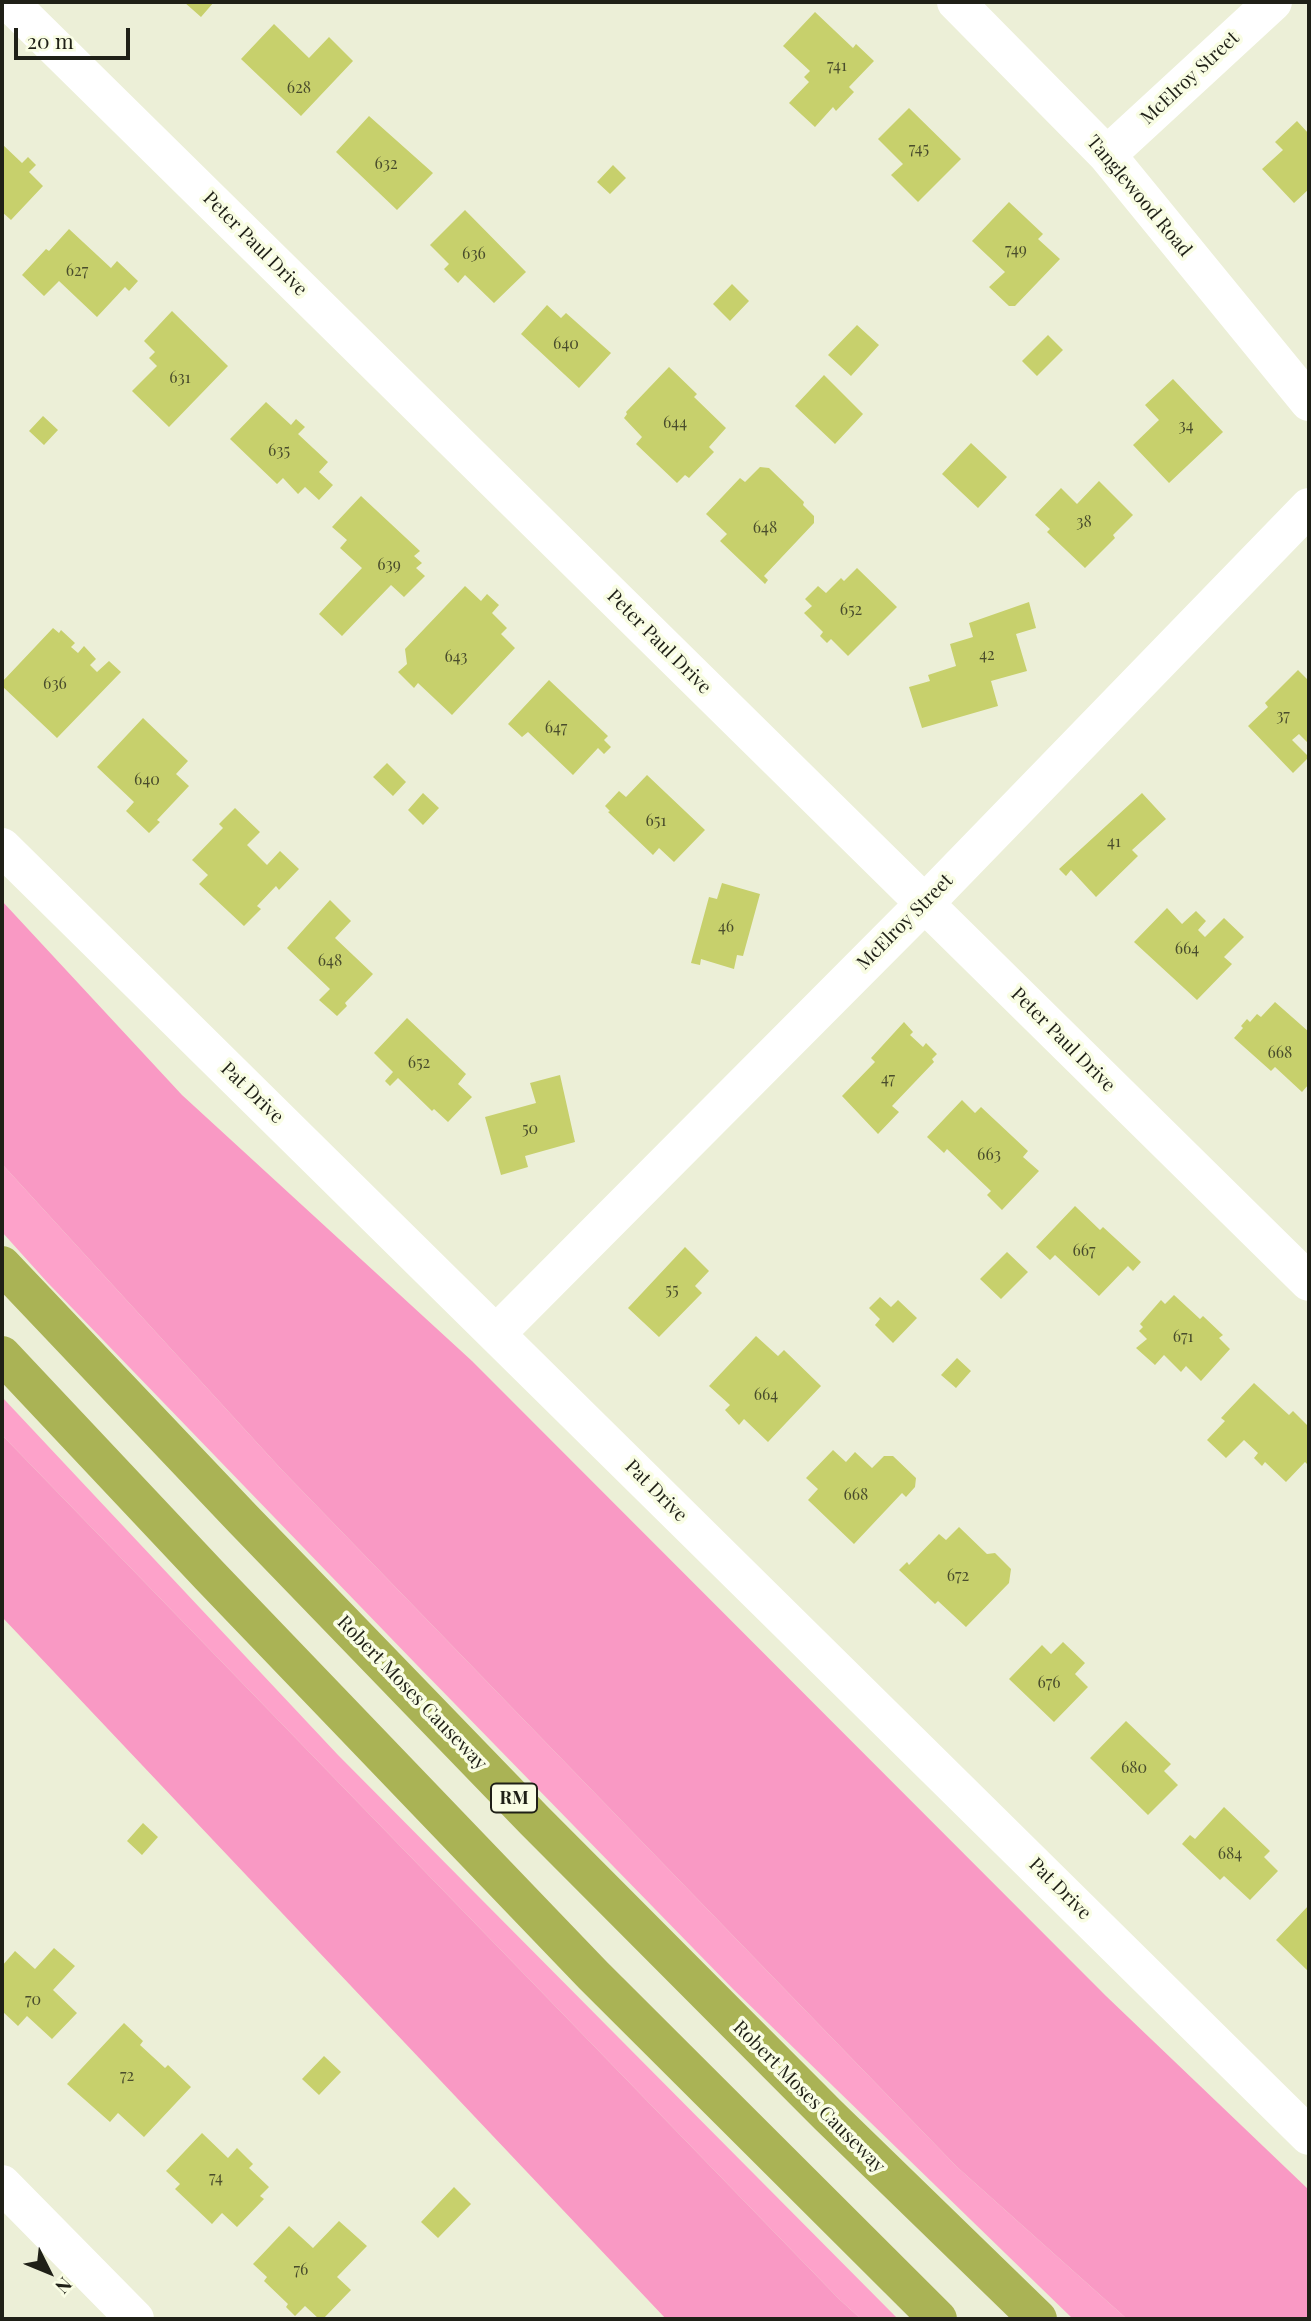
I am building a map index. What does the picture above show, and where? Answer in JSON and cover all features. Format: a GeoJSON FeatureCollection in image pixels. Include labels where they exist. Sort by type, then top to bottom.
{"type":"FeatureCollection","features":[{"type":"Feature","properties":{"kind":"highway","name":"Robert Moses Causeway"},"geometry":{"type":"LineString","coordinates":[[2,1265],[534,1820],[788,2076],[1038,2319]]}},
{"type":"Feature","properties":{"kind":"highway"},"geometry":{"type":"LineString","coordinates":[[2,1354],[547,1928],[784,2168],[938,2319]]}},
{"type":"Feature","properties":{"kind":"street","name":"Peter Paul Drive"},"geometry":{"type":"LineString","coordinates":[[9,2],[1309,1282]]}},
{"type":"Feature","properties":{"kind":"street","name":"Tanglewood Road"},"geometry":{"type":"LineString","coordinates":[[956,2],[1107,155],[1309,402]]}},
{"type":"Feature","properties":{"kind":"street","name":"McElroy Street"},"geometry":{"type":"LineString","coordinates":[[1107,155],[1273,2]]}},
{"type":"Feature","properties":{"kind":"street","name":"McElroy Street"},"geometry":{"type":"LineString","coordinates":[[497,1333],[925,903],[1309,507]]}},
{"type":"Feature","properties":{"kind":"street","name":"Pat Drive"},"geometry":{"type":"LineString","coordinates":[[2,847],[1309,2136]]}},
{"type":"Feature","properties":{"kind":"street"},"geometry":{"type":"LineString","coordinates":[[5,2193],[135,2319]]}},
{"type":"Feature","properties":{"kind":"shaded area"},"geometry":{"type":"Polygon","coordinates":[[[2,901],[182,1095],[472,1361],[1106,1996],[1309,2190],[1309,2319],[1127,2319],[957,2167],[281,1469],[2,1164],[2,901]]]}},
{"type":"Feature","properties":{"kind":"shaded area"},"geometry":{"type":"Polygon","coordinates":[[[2,1164],[281,1469],[957,2167],[1127,2319],[1073,2319],[733,1989],[415,1663],[47,1282],[2,1232],[2,1164]]]}},
{"type":"Feature","properties":{"kind":"shaded area"},"geometry":{"type":"Polygon","coordinates":[[[2,1397],[338,1755],[898,2319],[861,2319],[839,2299],[2,1435],[2,1397]]]}},
{"type":"Feature","properties":{"kind":"shaded area"},"geometry":{"type":"Polygon","coordinates":[[[2,1435],[861,2319],[666,2319],[2,1617],[2,1435]]]}},
{"type":"Feature","properties":{"kind":"building"},"geometry":{"type":"Polygon","coordinates":[[[184,2],[214,2],[201,17],[184,2]]]}},
{"type":"Feature","properties":{"kind":"building"},"geometry":{"type":"Polygon","coordinates":[[[815,12],[853,48],[856,44],[874,61],[849,87],[854,92],[836,111],[833,107],[815,127],[789,103],[809,82],[804,77],[810,71],[783,46],[815,12]]]}},
{"type":"Feature","properties":{"kind":"building"},"geometry":{"type":"Polygon","coordinates":[[[274,24],[309,58],[329,37],[353,61],[301,116],[241,59],[274,24]]]}},
{"type":"Feature","properties":{"kind":"building"},"geometry":{"type":"Polygon","coordinates":[[[909,108],[961,159],[918,202],[891,175],[903,164],[878,139],[909,108]]]}},
{"type":"Feature","properties":{"kind":"building"},"geometry":{"type":"Polygon","coordinates":[[[369,116],[433,173],[397,210],[336,152],[369,116]]]}},
{"type":"Feature","properties":{"kind":"building"},"geometry":{"type":"Polygon","coordinates":[[[1297,121],[1309,134],[1309,189],[1294,203],[1262,169],[1283,150],[1275,142],[1297,121]]]}},
{"type":"Feature","properties":{"kind":"building"},"geometry":{"type":"Polygon","coordinates":[[[2,144],[22,163],[28,157],[36,165],[29,172],[43,186],[11,220],[2,212],[2,144]]]}},
{"type":"Feature","properties":{"kind":"building"},"geometry":{"type":"Polygon","coordinates":[[[613,165],[626,178],[610,194],[597,182],[613,165]]]}},
{"type":"Feature","properties":{"kind":"building"},"geometry":{"type":"Polygon","coordinates":[[[1009,202],[1043,234],[1038,239],[1060,259],[1015,306],[1009,306],[989,287],[1005,272],[972,241],[1009,202]]]}},
{"type":"Feature","properties":{"kind":"building"},"geometry":{"type":"Polygon","coordinates":[[[465,210],[526,272],[494,303],[465,275],[458,283],[444,269],[449,264],[430,245],[465,210]]]}},
{"type":"Feature","properties":{"kind":"building"},"geometry":{"type":"Polygon","coordinates":[[[69,229],[111,268],[117,261],[138,281],[129,291],[125,287],[97,317],[59,281],[44,296],[22,275],[69,229]]]}},
{"type":"Feature","properties":{"kind":"building"},"geometry":{"type":"Polygon","coordinates":[[[732,284],[749,301],[730,321],[713,304],[732,284]]]}},
{"type":"Feature","properties":{"kind":"building"},"geometry":{"type":"Polygon","coordinates":[[[547,305],[561,318],[566,313],[611,353],[579,388],[521,334],[547,305]]]}},
{"type":"Feature","properties":{"kind":"building"},"geometry":{"type":"Polygon","coordinates":[[[172,311],[228,366],[169,427],[132,391],[157,366],[149,358],[155,352],[144,341],[172,311]]]}},
{"type":"Feature","properties":{"kind":"building"},"geometry":{"type":"Polygon","coordinates":[[[857,325],[879,345],[851,376],[828,355],[857,325]]]}},
{"type":"Feature","properties":{"kind":"building"},"geometry":{"type":"Polygon","coordinates":[[[1048,335],[1063,350],[1037,376],[1022,361],[1048,335]]]}},
{"type":"Feature","properties":{"kind":"building"},"geometry":{"type":"Polygon","coordinates":[[[669,367],[697,394],[694,397],[726,428],[709,447],[714,452],[689,478],[685,475],[677,483],[636,444],[642,437],[624,418],[626,412],[669,367]]]}},
{"type":"Feature","properties":{"kind":"building"},"geometry":{"type":"Polygon","coordinates":[[[824,375],[863,414],[835,444],[795,406],[824,375]]]}},
{"type":"Feature","properties":{"kind":"building"},"geometry":{"type":"Polygon","coordinates":[[[1173,379],[1223,432],[1169,483],[1133,445],[1159,420],[1145,405],[1173,379]]]}},
{"type":"Feature","properties":{"kind":"building"},"geometry":{"type":"Polygon","coordinates":[[[266,402],[291,425],[296,419],[305,427],[298,434],[328,462],[319,472],[333,485],[319,500],[305,487],[298,494],[283,478],[277,484],[230,439],[266,402]]]}},
{"type":"Feature","properties":{"kind":"building"},"geometry":{"type":"Polygon","coordinates":[[[43,416],[58,430],[44,445],[29,431],[43,416]]]}},
{"type":"Feature","properties":{"kind":"building"},"geometry":{"type":"Polygon","coordinates":[[[971,443],[1007,477],[978,508],[942,474],[971,443]]]}},
{"type":"Feature","properties":{"kind":"building"},"geometry":{"type":"Polygon","coordinates":[[[760,467],[769,468],[804,502],[803,505],[814,516],[814,523],[764,576],[768,580],[765,584],[720,541],[727,534],[706,514],[740,478],[745,482],[760,467]]]}},
{"type":"Feature","properties":{"kind":"building"},"geometry":{"type":"Polygon","coordinates":[[[1099,481],[1133,515],[1085,568],[1047,532],[1050,529],[1035,515],[1061,488],[1077,504],[1099,481]]]}},
{"type":"Feature","properties":{"kind":"building"},"geometry":{"type":"Polygon","coordinates":[[[361,496],[420,551],[414,556],[422,563],[416,568],[425,576],[404,597],[391,585],[342,636],[319,614],[362,568],[340,548],[347,540],[332,527],[361,496]]]}},
{"type":"Feature","properties":{"kind":"building"},"geometry":{"type":"Polygon","coordinates":[[[857,568],[897,607],[848,656],[831,639],[827,643],[820,636],[823,632],[804,613],[812,606],[805,599],[818,586],[826,593],[841,578],[844,581],[857,568]]]}},
{"type":"Feature","properties":{"kind":"building"},"geometry":{"type":"Polygon","coordinates":[[[465,586],[481,601],[487,594],[499,605],[492,613],[507,628],[501,634],[515,648],[452,715],[418,683],[414,688],[398,672],[407,664],[405,649],[465,586]]]}},
{"type":"Feature","properties":{"kind":"building"},"geometry":{"type":"Polygon","coordinates":[[[1029,602],[1036,628],[1016,634],[1027,671],[991,681],[998,706],[922,728],[909,687],[930,681],[928,675],[956,666],[950,644],[973,637],[969,623],[1029,602]]]}},
{"type":"Feature","properties":{"kind":"building"},"geometry":{"type":"Polygon","coordinates":[[[53,628],[59,633],[61,630],[75,643],[71,647],[78,653],[84,646],[96,659],[90,665],[97,672],[109,661],[121,672],[57,738],[2,686],[2,682],[53,628]]]}},
{"type":"Feature","properties":{"kind":"building"},"geometry":{"type":"Polygon","coordinates":[[[1298,670],[1309,681],[1309,744],[1299,734],[1292,740],[1309,757],[1293,773],[1248,726],[1268,707],[1265,703],[1298,670]]]}},
{"type":"Feature","properties":{"kind":"building"},"geometry":{"type":"Polygon","coordinates":[[[549,680],[608,736],[604,740],[611,747],[604,754],[598,748],[573,775],[528,732],[522,737],[508,724],[549,680]]]}},
{"type":"Feature","properties":{"kind":"building"},"geometry":{"type":"Polygon","coordinates":[[[143,718],[188,761],[176,774],[189,786],[157,820],[160,822],[149,833],[126,811],[134,802],[97,767],[143,718]]]}},
{"type":"Feature","properties":{"kind":"building"},"geometry":{"type":"Polygon","coordinates":[[[387,763],[406,782],[393,796],[373,777],[387,763]]]}},
{"type":"Feature","properties":{"kind":"building"},"geometry":{"type":"Polygon","coordinates":[[[647,775],[705,830],[674,862],[659,848],[653,855],[605,806],[619,791],[626,797],[647,775]]]}},
{"type":"Feature","properties":{"kind":"building"},"geometry":{"type":"Polygon","coordinates":[[[423,793],[439,808],[423,825],[408,810],[423,793]]]}},
{"type":"Feature","properties":{"kind":"building"},"geometry":{"type":"Polygon","coordinates":[[[1142,793],[1166,819],[1132,850],[1138,856],[1096,897],[1071,870],[1066,876],[1059,869],[1142,793]]]}},
{"type":"Feature","properties":{"kind":"building"},"geometry":{"type":"Polygon","coordinates":[[[235,808],[260,832],[247,845],[267,865],[280,851],[299,869],[279,890],[276,886],[257,906],[261,909],[244,926],[199,884],[208,875],[192,860],[223,828],[219,824],[235,808]]]}},
{"type":"Feature","properties":{"kind":"building"},"geometry":{"type":"Polygon","coordinates":[[[722,883],[760,894],[743,956],[737,955],[734,969],[701,959],[700,965],[691,963],[709,897],[717,899],[722,883]]]}},
{"type":"Feature","properties":{"kind":"building"},"geometry":{"type":"Polygon","coordinates":[[[330,900],[351,921],[335,938],[373,974],[345,1003],[347,1006],[337,1016],[319,1000],[330,989],[287,948],[330,900]]]}},
{"type":"Feature","properties":{"kind":"building"},"geometry":{"type":"Polygon","coordinates":[[[1167,908],[1182,924],[1196,911],[1206,921],[1198,930],[1205,937],[1224,918],[1244,937],[1224,957],[1232,964],[1197,1000],[1134,942],[1167,908]]]}},
{"type":"Feature","properties":{"kind":"building"},"geometry":{"type":"Polygon","coordinates":[[[1275,1002],[1309,1032],[1309,1084],[1302,1092],[1275,1067],[1271,1071],[1234,1038],[1247,1019],[1250,1022],[1257,1014],[1261,1017],[1275,1002]]]}},
{"type":"Feature","properties":{"kind":"building"},"geometry":{"type":"Polygon","coordinates":[[[407,1018],[466,1074],[458,1084],[472,1097],[448,1122],[434,1109],[432,1111],[398,1078],[390,1086],[385,1081],[393,1072],[374,1053],[407,1018]]]}},
{"type":"Feature","properties":{"kind":"building"},"geometry":{"type":"Polygon","coordinates":[[[904,1022],[913,1032],[910,1035],[923,1047],[926,1043],[937,1054],[932,1059],[934,1062],[892,1106],[899,1112],[878,1134],[842,1096],[875,1062],[871,1058],[904,1022]]]}},
{"type":"Feature","properties":{"kind":"building"},"geometry":{"type":"Polygon","coordinates":[[[560,1075],[575,1142],[525,1156],[528,1167],[501,1175],[485,1117],[536,1103],[530,1083],[560,1075]]]}},
{"type":"Feature","properties":{"kind":"building"},"geometry":{"type":"Polygon","coordinates":[[[962,1100],[975,1113],[981,1107],[1028,1151],[1023,1157],[1039,1171],[1002,1210],[987,1195],[991,1191],[947,1149],[944,1153],[927,1137],[962,1100]]]}},
{"type":"Feature","properties":{"kind":"building"},"geometry":{"type":"Polygon","coordinates":[[[1075,1206],[1100,1230],[1103,1227],[1141,1262],[1133,1271],[1128,1266],[1099,1296],[1055,1255],[1050,1260],[1036,1247],[1075,1206]]]}},
{"type":"Feature","properties":{"kind":"building"},"geometry":{"type":"Polygon","coordinates":[[[685,1247],[709,1271],[695,1286],[702,1293],[659,1337],[628,1308],[685,1247]]]}},
{"type":"Feature","properties":{"kind":"building"},"geometry":{"type":"Polygon","coordinates":[[[1007,1252],[1028,1272],[1001,1299],[980,1279],[1007,1252]]]}},
{"type":"Feature","properties":{"kind":"building"},"geometry":{"type":"Polygon","coordinates":[[[1174,1295],[1200,1319],[1203,1316],[1223,1335],[1219,1338],[1230,1349],[1201,1381],[1186,1366],[1181,1372],[1164,1355],[1155,1365],[1136,1348],[1147,1339],[1139,1331],[1143,1327],[1140,1324],[1161,1300],[1165,1304],[1174,1295]]]}},
{"type":"Feature","properties":{"kind":"building"},"geometry":{"type":"Polygon","coordinates":[[[880,1297],[891,1307],[898,1300],[917,1318],[893,1343],[875,1325],[880,1319],[869,1308],[880,1297]]]}},
{"type":"Feature","properties":{"kind":"building"},"geometry":{"type":"Polygon","coordinates":[[[756,1336],[778,1356],[784,1350],[821,1386],[768,1442],[744,1419],[739,1425],[725,1410],[730,1405],[709,1386],[756,1336]]]}},
{"type":"Feature","properties":{"kind":"building"},"geometry":{"type":"Polygon","coordinates":[[[957,1358],[971,1371],[956,1388],[941,1375],[957,1358]]]}},
{"type":"Feature","properties":{"kind":"building"},"geometry":{"type":"Polygon","coordinates":[[[1254,1383],[1289,1415],[1293,1411],[1309,1427],[1309,1462],[1305,1462],[1286,1482],[1265,1462],[1262,1466],[1254,1458],[1258,1453],[1244,1440],[1226,1458],[1207,1440],[1225,1421],[1221,1418],[1254,1383]]]}},
{"type":"Feature","properties":{"kind":"building"},"geometry":{"type":"Polygon","coordinates":[[[833,1450],[846,1462],[855,1452],[872,1468],[884,1456],[893,1456],[916,1478],[915,1487],[906,1497],[902,1493],[854,1544],[808,1500],[818,1489],[806,1478],[833,1450]]]}},
{"type":"Feature","properties":{"kind":"building"},"geometry":{"type":"Polygon","coordinates":[[[959,1527],[987,1554],[995,1553],[1011,1569],[1009,1583],[966,1627],[938,1601],[935,1604],[899,1570],[907,1562],[909,1565],[939,1534],[946,1540],[959,1527]]]}},
{"type":"Feature","properties":{"kind":"building"},"geometry":{"type":"Polygon","coordinates":[[[1063,1642],[1085,1663],[1075,1674],[1088,1687],[1054,1722],[1009,1679],[1042,1645],[1051,1654],[1063,1642]]]}},
{"type":"Feature","properties":{"kind":"building"},"geometry":{"type":"Polygon","coordinates":[[[1126,1721],[1171,1764],[1164,1771],[1178,1785],[1148,1815],[1090,1758],[1126,1721]]]}},
{"type":"Feature","properties":{"kind":"building"},"geometry":{"type":"Polygon","coordinates":[[[1224,1807],[1270,1851],[1264,1857],[1278,1871],[1250,1900],[1224,1876],[1220,1880],[1182,1844],[1190,1835],[1195,1839],[1224,1807]]]}},
{"type":"Feature","properties":{"kind":"building"},"geometry":{"type":"Polygon","coordinates":[[[143,1823],[158,1837],[142,1855],[127,1841],[143,1823]]]}},
{"type":"Feature","properties":{"kind":"building"},"geometry":{"type":"Polygon","coordinates":[[[1309,1905],[1309,1972],[1276,1940],[1309,1905]]]}},
{"type":"Feature","properties":{"kind":"building"},"geometry":{"type":"Polygon","coordinates":[[[54,1948],[75,1966],[53,1990],[77,2013],[52,2039],[27,2016],[18,2026],[2,2011],[2,1966],[15,1951],[35,1969],[54,1948]]]}},
{"type":"Feature","properties":{"kind":"building"},"geometry":{"type":"Polygon","coordinates":[[[124,2023],[143,2041],[140,2045],[165,2068],[168,2065],[191,2087],[144,2137],[118,2113],[110,2122],[67,2084],[124,2023]]]}},
{"type":"Feature","properties":{"kind":"building"},"geometry":{"type":"Polygon","coordinates":[[[324,2056],[341,2072],[319,2095],[302,2079],[324,2056]]]}},
{"type":"Feature","properties":{"kind":"building"},"geometry":{"type":"Polygon","coordinates":[[[202,2133],[228,2158],[237,2148],[253,2164],[249,2168],[269,2187],[260,2196],[264,2199],[237,2227],[222,2213],[212,2224],[175,2189],[180,2184],[166,2171],[202,2133]]]}},
{"type":"Feature","properties":{"kind":"building"},"geometry":{"type":"Polygon","coordinates":[[[454,2187],[471,2204],[438,2238],[421,2222],[454,2187]]]}},
{"type":"Feature","properties":{"kind":"building"},"geometry":{"type":"Polygon","coordinates":[[[339,2221],[367,2246],[337,2277],[351,2290],[323,2319],[319,2319],[305,2306],[295,2316],[286,2307],[288,2304],[264,2281],[267,2277],[253,2264],[289,2226],[313,2248],[339,2221]]]}}]}
